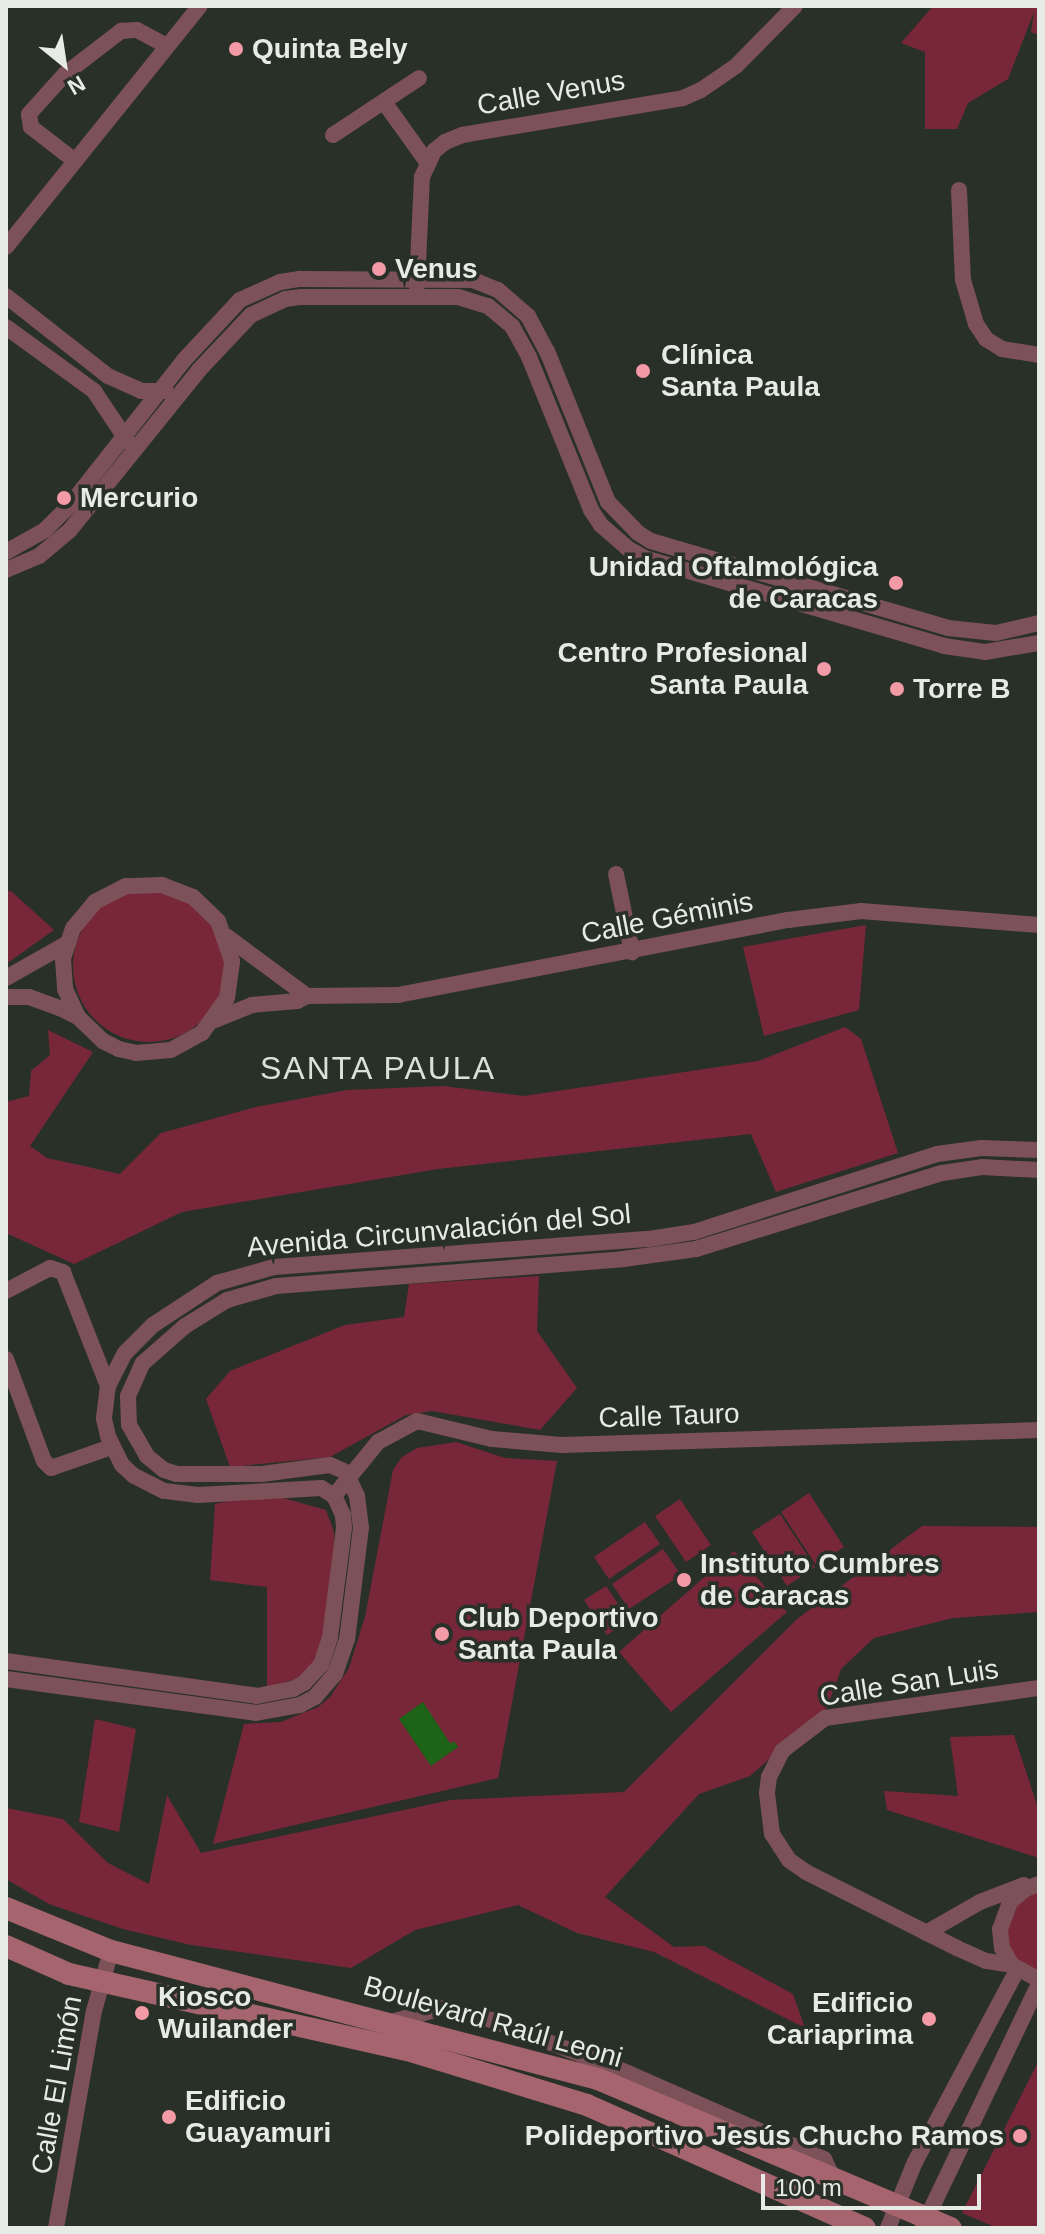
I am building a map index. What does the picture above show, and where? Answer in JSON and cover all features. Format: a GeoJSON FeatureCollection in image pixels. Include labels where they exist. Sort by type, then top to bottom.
{"type":"FeatureCollection","features":[{"type":"Feature","properties":{"kind":"main road","name":"Boulevard Raúl Leoni"},"geometry":{"type":"LineString","coordinates":[[6,1908],[111,1951],[391,2022],[598,2079],[897,2206],[925,2223],[951,2228]]}},
{"type":"Feature","properties":{"kind":"main road","name":"Boulevard Raúl Leoni"},"geometry":{"type":"LineString","coordinates":[[6,1946],[69,1974],[414,2052],[587,2105],[865,2228]]}},
{"type":"Feature","properties":{"kind":"street"},"geometry":{"type":"LineString","coordinates":[[6,247],[200,6]]}},
{"type":"Feature","properties":{"kind":"street","name":"Calle Venus"},"geometry":{"type":"LineString","coordinates":[[427,162],[445,142],[462,135],[683,98],[701,90],[736,66],[795,6]]}},
{"type":"Feature","properties":{"kind":"street"},"geometry":{"type":"LineString","coordinates":[[75,161],[31,127],[29,114],[65,74],[121,31],[137,30],[167,46]]}},
{"type":"Feature","properties":{"kind":"street"},"geometry":{"type":"LineString","coordinates":[[333,135],[419,78]]}},
{"type":"Feature","properties":{"kind":"street"},"geometry":{"type":"LineString","coordinates":[[384,102],[427,162],[419,202],[418,295]]}},
{"type":"Feature","properties":{"kind":"street"},"geometry":{"type":"LineString","coordinates":[[959,190],[963,280],[976,324],[986,339],[1002,349],[1039,355]]}},
{"type":"Feature","properties":{"kind":"street"},"geometry":{"type":"LineString","coordinates":[[6,552],[45,530],[225,313],[260,289],[300,279],[473,280],[498,290],[524,310],[547,351],[608,502],[625,523],[651,541],[948,628],[996,633],[1039,623]]}},
{"type":"Feature","properties":{"kind":"street"},"geometry":{"type":"LineString","coordinates":[[6,570],[56,543],[138,449],[237,326],[268,306],[302,297],[418,295],[480,301],[512,326],[529,357],[591,510],[613,537],[644,558],[944,646],[985,652],[1039,643]]}},
{"type":"Feature","properties":{"kind":"street"},"geometry":{"type":"LineString","coordinates":[[6,296],[108,376],[141,391],[159,391],[177,399]]}},
{"type":"Feature","properties":{"kind":"street"},"geometry":{"type":"LineString","coordinates":[[6,327],[94,391],[124,438],[138,449]]}},
{"type":"Feature","properties":{"kind":"street"},"geometry":{"type":"LineString","coordinates":[[616,874],[632,952]]}},
{"type":"Feature","properties":{"kind":"street"},"geometry":{"type":"LineString","coordinates":[[6,978],[66,944],[73,928],[95,902],[118,889],[144,884],[169,887],[193,897],[218,921],[226,936],[307,996]]}},
{"type":"Feature","properties":{"kind":"street","name":"Calle Géminis"},"geometry":{"type":"LineString","coordinates":[[66,944],[63,974],[70,1004],[78,1017],[103,1041],[136,1053],[171,1050],[188,1043],[215,1020],[252,1005],[297,1001],[307,996],[398,995],[788,920],[861,911],[1037,922]]}},
{"type":"Feature","properties":{"kind":"street","name":"Calle Géminis"},"geometry":{"type":"LineString","coordinates":[[215,1020],[231,986],[232,961],[226,936]]}},
{"type":"Feature","properties":{"kind":"street","name":"Calle Géminis"},"geometry":{"type":"LineString","coordinates":[[6,997],[46,1002],[78,1017]]}},
{"type":"Feature","properties":{"kind":"street","name":"Avenida Circunvalación del Sol"},"geometry":{"type":"LineString","coordinates":[[111,1447],[104,1418],[108,1386],[136,1339],[196,1295],[253,1270],[649,1239],[715,1227],[937,1154],[982,1148],[1039,1150]]}},
{"type":"Feature","properties":{"kind":"street","name":"Avenida Circunvalación del Sol"},"geometry":{"type":"LineString","coordinates":[[351,1479],[340,1467],[330,1465],[262,1474],[193,1476],[164,1470],[147,1456],[129,1425],[126,1402],[134,1376],[152,1351],[185,1326],[227,1300],[258,1289],[623,1259],[696,1249],[942,1173],[982,1167],[1039,1170]]}},
{"type":"Feature","properties":{"kind":"street"},"geometry":{"type":"LineString","coordinates":[[6,1291],[50,1268],[63,1272],[108,1386]]}},
{"type":"Feature","properties":{"kind":"street"},"geometry":{"type":"LineString","coordinates":[[6,1359],[44,1461],[51,1468],[111,1447],[134,1476],[164,1491],[198,1495],[321,1488],[334,1496],[343,1515],[344,1527],[330,1637],[321,1665],[293,1689],[257,1696],[6,1661]]}},
{"type":"Feature","properties":{"kind":"street","name":"Calle Tauro"},"geometry":{"type":"LineString","coordinates":[[334,1496],[351,1479],[378,1442],[417,1421],[492,1439],[562,1445],[1039,1430]]}},
{"type":"Feature","properties":{"kind":"street"},"geometry":{"type":"LineString","coordinates":[[6,1679],[256,1713],[287,1709],[315,1697],[335,1674],[347,1640],[361,1528],[357,1496],[351,1479]]}},
{"type":"Feature","properties":{"kind":"street","name":"Calle San Luis"},"geometry":{"type":"LineString","coordinates":[[1039,1688],[825,1718],[795,1738],[775,1762],[769,1777],[766,1807],[772,1834],[789,1860],[926,1933],[986,1961],[1014,1967],[1039,1982]]}},
{"type":"Feature","properties":{"kind":"street"},"geometry":{"type":"LineString","coordinates":[[926,1933],[1009,1889],[1036,1885]]}},
{"type":"Feature","properties":{"kind":"street"},"geometry":{"type":"LineString","coordinates":[[888,2228],[915,2162],[1014,1967],[1002,1948],[1001,1919],[1010,1902],[1036,1885]]}},
{"type":"Feature","properties":{"kind":"street","name":"Calle El Limón"},"geometry":{"type":"LineString","coordinates":[[56,2228],[102,1983],[111,1951]]}},
{"type":"Feature","properties":{"kind":"street"},"geometry":{"type":"LineString","coordinates":[[925,2223],[1039,1982]]}},
{"type":"Feature","properties":{"kind":"shaded area"},"geometry":{"type":"Polygon","coordinates":[[[933,6],[1039,6],[1039,35],[1031,32],[1034,12],[1008,79],[968,103],[957,129],[925,129],[925,52],[901,43],[933,6]]]}},
{"type":"Feature","properties":{"kind":"shaded area"},"geometry":{"type":"Polygon","coordinates":[[[149,890],[178,895],[203,912],[220,937],[225,966],[220,995],[203,1020],[178,1037],[149,1042],[120,1037],[95,1020],[78,995],[73,966],[78,937],[95,912],[120,895],[149,890]]]}},
{"type":"Feature","properties":{"kind":"shaded area"},"geometry":{"type":"Polygon","coordinates":[[[11,891],[54,930],[6,964],[6,892],[11,891]]]}},
{"type":"Feature","properties":{"kind":"shaded area"},"geometry":{"type":"Polygon","coordinates":[[[866,925],[859,1010],[764,1036],[743,947],[866,925]]]}},
{"type":"Feature","properties":{"kind":"shaded area"},"geometry":{"type":"Polygon","coordinates":[[[845,1027],[861,1039],[898,1153],[776,1192],[751,1134],[438,1169],[182,1212],[74,1264],[6,1233],[6,1102],[29,1096],[31,1071],[50,1055],[48,1030],[93,1052],[30,1146],[47,1158],[120,1174],[161,1133],[256,1107],[347,1090],[443,1086],[524,1096],[758,1061],[845,1027]]]}},
{"type":"Feature","properties":{"kind":"shaded area"},"geometry":{"type":"Polygon","coordinates":[[[539,1276],[537,1331],[577,1388],[540,1430],[432,1411],[406,1415],[330,1457],[230,1467],[206,1399],[230,1371],[345,1325],[404,1317],[409,1284],[539,1276]]]}},
{"type":"Feature","properties":{"kind":"shaded area","name":"Club Deportivo Santa Paula"},"geometry":{"type":"Polygon","coordinates":[[[456,1442],[505,1458],[557,1461],[498,1778],[213,1844],[244,1724],[281,1722],[318,1707],[330,1697],[349,1668],[365,1617],[393,1470],[402,1457],[417,1448],[456,1442]]]}},
{"type":"Feature","properties":{"kind":"shaded area"},"geometry":{"type":"Polygon","coordinates":[[[809,1493],[844,1547],[816,1565],[781,1512],[809,1493]]]}},
{"type":"Feature","properties":{"kind":"shaded area"},"geometry":{"type":"Polygon","coordinates":[[[283,1498],[326,1510],[334,1532],[334,1570],[320,1660],[301,1678],[267,1687],[267,1587],[210,1580],[215,1504],[237,1499],[283,1498]]]}},
{"type":"Feature","properties":{"kind":"shaded area"},"geometry":{"type":"Polygon","coordinates":[[[680,1499],[711,1545],[686,1562],[655,1516],[680,1499]]]}},
{"type":"Feature","properties":{"kind":"shaded area"},"geometry":{"type":"Polygon","coordinates":[[[780,1514],[815,1567],[787,1586],[752,1532],[780,1514]]]}},
{"type":"Feature","properties":{"kind":"shaded area"},"geometry":{"type":"Polygon","coordinates":[[[645,1522],[660,1544],[609,1579],[594,1557],[645,1522]]]}},
{"type":"Feature","properties":{"kind":"shaded area"},"geometry":{"type":"Polygon","coordinates":[[[922,1526],[1039,1527],[1039,1612],[953,1618],[874,1638],[841,1669],[827,1708],[750,1776],[699,1794],[605,1897],[674,1947],[704,1946],[793,1994],[805,2028],[654,1952],[577,1933],[518,1905],[415,1930],[351,1968],[191,1945],[123,1929],[49,1904],[6,1879],[6,1808],[63,1819],[108,1863],[149,1884],[167,1795],[201,1853],[451,1800],[624,1792],[797,1619],[922,1526]]]}},
{"type":"Feature","properties":{"kind":"shaded area"},"geometry":{"type":"Polygon","coordinates":[[[663,1549],[681,1575],[629,1609],[612,1584],[663,1549]]]}},
{"type":"Feature","properties":{"kind":"shaded area"},"geometry":{"type":"Polygon","coordinates":[[[734,1551],[787,1612],[671,1712],[619,1652],[734,1551]]]}},
{"type":"Feature","properties":{"kind":"shaded area"},"geometry":{"type":"Polygon","coordinates":[[[606,1586],[629,1620],[607,1635],[584,1600],[606,1586]]]}},
{"type":"Feature","properties":{"kind":"shaded area"},"geometry":{"type":"Polygon","coordinates":[[[423,1702],[450,1743],[455,1742],[458,1747],[431,1766],[399,1719],[423,1702]]]}},
{"type":"Feature","properties":{"kind":"shaded area"},"geometry":{"type":"Polygon","coordinates":[[[95,1719],[136,1729],[119,1832],[79,1822],[95,1719]]]}},
{"type":"Feature","properties":{"kind":"shaded area"},"geometry":{"type":"Polygon","coordinates":[[[1014,1735],[1039,1811],[1039,1858],[887,1810],[884,1791],[958,1796],[950,1737],[1014,1735]]]}},
{"type":"Feature","properties":{"kind":"shaded area"},"geometry":{"type":"Polygon","coordinates":[[[1039,1884],[1039,1980],[1032,1979],[1000,1938],[1025,1889],[1039,1884]]]}},
{"type":"Feature","properties":{"kind":"shaded area","name":"Polideportivo Jesús Chucho Ramos"},"geometry":{"type":"Polygon","coordinates":[[[1039,2060],[1039,2228],[997,2228],[962,2213],[1039,2060]]]}},
{"type":"Feature","properties":{"kind":"place","name":"Quinta Bely"},"geometry":{"type":"Point","coordinates":[236,49]}},
{"type":"Feature","properties":{"kind":"place","name":"Venus"},"geometry":{"type":"Point","coordinates":[379,269]}},
{"type":"Feature","properties":{"kind":"place","name":"Clínica Santa Paula"},"geometry":{"type":"Point","coordinates":[643,371]}},
{"type":"Feature","properties":{"kind":"place","name":"Mercurio"},"geometry":{"type":"Point","coordinates":[64,498]}},
{"type":"Feature","properties":{"kind":"place","name":"Unidad Oftalmológica de Caracas"},"geometry":{"type":"Point","coordinates":[896,583]}},
{"type":"Feature","properties":{"kind":"place","name":"Centro Profesional Santa Paula"},"geometry":{"type":"Point","coordinates":[824,669]}},
{"type":"Feature","properties":{"kind":"place","name":"Torre B"},"geometry":{"type":"Point","coordinates":[897,689]}},
{"type":"Feature","properties":{"kind":"place","name":"Instituto Cumbres de Caracas"},"geometry":{"type":"Point","coordinates":[684,1580]}},
{"type":"Feature","properties":{"kind":"place","name":"Club Deportivo Santa Paula"},"geometry":{"type":"Point","coordinates":[442,1634]}},
{"type":"Feature","properties":{"kind":"place","name":"Kiosco Wuilander"},"geometry":{"type":"Point","coordinates":[142,2013]}},
{"type":"Feature","properties":{"kind":"place","name":"Edificio Cariaprima"},"geometry":{"type":"Point","coordinates":[929,2019]}},
{"type":"Feature","properties":{"kind":"place","name":"Edificio Guayamuri"},"geometry":{"type":"Point","coordinates":[169,2117]}},
{"type":"Feature","properties":{"kind":"place","name":"Polideportivo Jesús Chucho Ramos"},"geometry":{"type":"Point","coordinates":[1020,2136]}},
{"type":"Feature","properties":{"kind":"district","name":"SANTA PAULA"},"geometry":{"type":"Point","coordinates":[378,1068]}}]}
